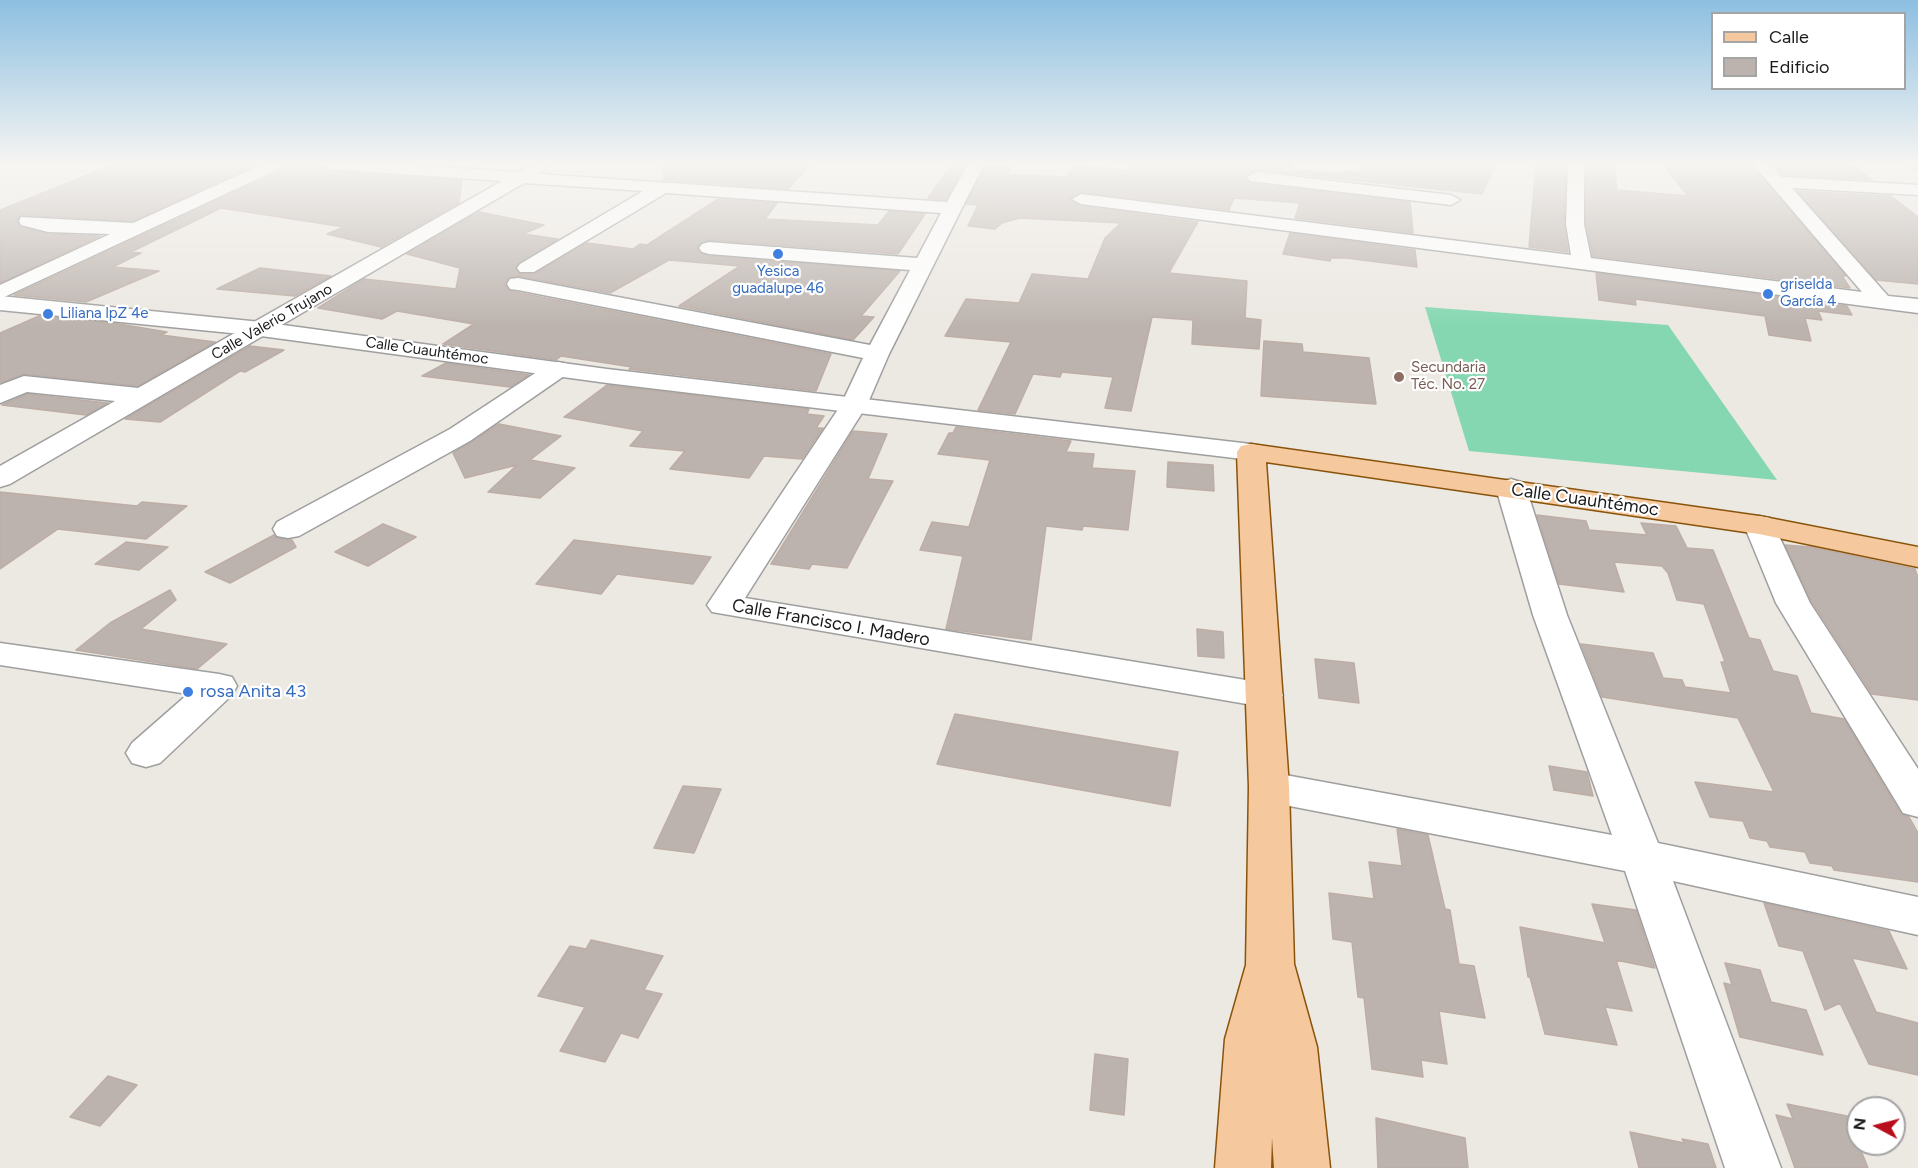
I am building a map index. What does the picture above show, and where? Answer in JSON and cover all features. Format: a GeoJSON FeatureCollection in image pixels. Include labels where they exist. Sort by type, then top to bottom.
{"type":"FeatureCollection","features":[{"type":"Feature","properties":{"kind":"main road","name":"Calle Cuauhtémoc"},"geometry":{"type":"LineString","coordinates":[[1251,452],[1759,525],[1918,557]]}},
{"type":"Feature","properties":{"kind":"main road"},"geometry":{"type":"LineString","coordinates":[[1251,452],[1269,786],[1270,964],[1291,1047],[1302,1168]]}},
{"type":"Feature","properties":{"kind":"main road"},"geometry":{"type":"LineString","coordinates":[[1243,1168],[1250,1039],[1270,964]]}},
{"type":"Feature","properties":{"kind":"street"},"geometry":{"type":"LineString","coordinates":[[0,293],[158,219]]}},
{"type":"Feature","properties":{"kind":"street","name":"Calle Valerio Trujano"},"geometry":{"type":"LineString","coordinates":[[0,478],[261,329],[447,219]]}},
{"type":"Feature","properties":{"kind":"street"},"geometry":{"type":"LineString","coordinates":[[613,219],[522,276],[877,354]]}},
{"type":"Feature","properties":{"kind":"street","name":"Calle Francisco I. Madero"},"geometry":{"type":"LineString","coordinates":[[948,219],[877,354],[854,405],[724,606],[1264,695]]}},
{"type":"Feature","properties":{"kind":"street"},"geometry":{"type":"LineString","coordinates":[[1237,219],[1918,306]]}},
{"type":"Feature","properties":{"kind":"street"},"geometry":{"type":"LineString","coordinates":[[1575,219],[1582,263]]}},
{"type":"Feature","properties":{"kind":"street"},"geometry":{"type":"LineString","coordinates":[[1810,219],[1881,301]]}},
{"type":"Feature","properties":{"kind":"street"},"geometry":{"type":"LineString","coordinates":[[28,221],[48,226],[136,229]]}},
{"type":"Feature","properties":{"kind":"street"},"geometry":{"type":"LineString","coordinates":[[709,248],[924,265]]}},
{"type":"Feature","properties":{"kind":"street","name":"Calle Cuauhtémoc"},"geometry":{"type":"LineString","coordinates":[[0,303],[261,329],[558,369],[1251,452]]}},
{"type":"Feature","properties":{"kind":"street"},"geometry":{"type":"LineString","coordinates":[[288,529],[460,435],[558,369]]}},
{"type":"Feature","properties":{"kind":"street"},"geometry":{"type":"LineString","coordinates":[[0,395],[24,384],[145,396]]}},
{"type":"Feature","properties":{"kind":"street"},"geometry":{"type":"LineString","coordinates":[[1511,488],[1550,615],[1642,857],[1754,1168]]}},
{"type":"Feature","properties":{"kind":"street"},"geometry":{"type":"LineString","coordinates":[[1759,525],[1793,603],[1918,802]]}},
{"type":"Feature","properties":{"kind":"street"},"geometry":{"type":"LineString","coordinates":[[0,654],[219,687],[147,753]]}},
{"type":"Feature","properties":{"kind":"street"},"geometry":{"type":"LineString","coordinates":[[1269,786],[1642,857],[1918,916]]}},
{"type":"Feature","properties":{"kind":"green space"},"geometry":{"type":"Polygon","coordinates":[[[1425,307],[1668,325],[1777,480],[1469,451],[1425,307]]]}},
{"type":"Feature","properties":{"kind":"building"},"geometry":{"type":"Polygon","coordinates":[[[0,219],[18,219],[20,227],[48,234],[100,236],[0,283],[0,219]]]}},
{"type":"Feature","properties":{"kind":"building"},"geometry":{"type":"Polygon","coordinates":[[[86,219],[139,219],[133,221],[86,219]]]}},
{"type":"Feature","properties":{"kind":"building"},"geometry":{"type":"Polygon","coordinates":[[[178,219],[200,219],[131,252],[141,253],[113,267],[159,271],[86,302],[14,295],[178,219]]]}},
{"type":"Feature","properties":{"kind":"building"},"geometry":{"type":"Polygon","coordinates":[[[289,219],[432,219],[381,247],[327,234],[344,227],[289,219]]]}},
{"type":"Feature","properties":{"kind":"building"},"geometry":{"type":"Polygon","coordinates":[[[468,219],[512,219],[544,225],[523,234],[558,239],[515,267],[520,274],[534,274],[587,243],[633,249],[640,244],[647,245],[688,219],[765,219],[878,225],[883,219],[922,219],[898,254],[709,240],[697,247],[700,253],[709,256],[900,271],[861,316],[874,317],[853,340],[679,306],[740,266],[669,260],[610,293],[518,276],[508,278],[505,285],[510,291],[831,354],[816,391],[629,369],[632,367],[561,356],[556,360],[443,344],[474,324],[397,311],[382,319],[318,308],[364,279],[456,289],[460,268],[407,254],[468,219]]]}},
{"type":"Feature","properties":{"kind":"building"},"geometry":{"type":"Polygon","coordinates":[[[972,219],[1018,219],[1002,223],[995,229],[968,226],[972,219]]]}},
{"type":"Feature","properties":{"kind":"building"},"geometry":{"type":"Polygon","coordinates":[[[1030,219],[1172,219],[1198,222],[1169,273],[1247,281],[1245,318],[1261,320],[1259,349],[1192,344],[1193,320],[1152,317],[1131,411],[1105,408],[1113,377],[1062,372],[1060,377],[1033,374],[1015,414],[978,410],[1011,342],[945,336],[966,299],[1019,303],[1032,274],[1088,279],[1105,238],[1121,223],[1030,219]]]}},
{"type":"Feature","properties":{"kind":"building"},"geometry":{"type":"Polygon","coordinates":[[[1299,219],[1412,219],[1413,233],[1299,219]]]}},
{"type":"Feature","properties":{"kind":"building"},"geometry":{"type":"Polygon","coordinates":[[[1531,219],[1564,219],[1568,252],[1529,247],[1531,219]]]}},
{"type":"Feature","properties":{"kind":"building"},"geometry":{"type":"Polygon","coordinates":[[[1586,219],[1797,219],[1846,276],[1842,276],[1850,288],[1593,256],[1586,219]]]}},
{"type":"Feature","properties":{"kind":"building"},"geometry":{"type":"Polygon","coordinates":[[[1821,219],[1918,219],[1918,284],[1876,280],[1821,219]]]}},
{"type":"Feature","properties":{"kind":"building"},"geometry":{"type":"Polygon","coordinates":[[[1290,233],[1415,250],[1417,267],[1346,258],[1331,258],[1330,261],[1283,254],[1290,233]]]}},
{"type":"Feature","properties":{"kind":"building"},"geometry":{"type":"Polygon","coordinates":[[[260,268],[331,276],[295,296],[217,289],[260,268]]]}},
{"type":"Feature","properties":{"kind":"building"},"geometry":{"type":"Polygon","coordinates":[[[1596,273],[1847,306],[1852,315],[1818,311],[1822,320],[1805,318],[1811,341],[1769,335],[1765,316],[1635,299],[1636,305],[1599,300],[1596,273]]]}},
{"type":"Feature","properties":{"kind":"building"},"geometry":{"type":"Polygon","coordinates":[[[39,316],[113,323],[167,332],[161,335],[215,342],[138,386],[24,374],[0,383],[0,333],[39,316]]]}},
{"type":"Feature","properties":{"kind":"building"},"geometry":{"type":"Polygon","coordinates":[[[1264,341],[1302,344],[1303,352],[1369,358],[1376,404],[1261,396],[1264,341]]]}},
{"type":"Feature","properties":{"kind":"building"},"geometry":{"type":"Polygon","coordinates":[[[250,346],[284,350],[245,372],[240,371],[160,422],[125,419],[250,346]]]}},
{"type":"Feature","properties":{"kind":"building"},"geometry":{"type":"Polygon","coordinates":[[[446,363],[529,375],[510,387],[422,376],[446,363]]]}},
{"type":"Feature","properties":{"kind":"building"},"geometry":{"type":"Polygon","coordinates":[[[607,385],[809,409],[807,414],[824,416],[816,428],[823,428],[802,459],[764,456],[749,478],[670,469],[685,451],[630,446],[643,431],[564,417],[607,385]]]}},
{"type":"Feature","properties":{"kind":"building"},"geometry":{"type":"Polygon","coordinates":[[[27,394],[108,403],[86,415],[2,405],[27,394]]]}},
{"type":"Feature","properties":{"kind":"building"},"geometry":{"type":"Polygon","coordinates":[[[499,424],[561,436],[530,460],[575,468],[540,498],[488,492],[517,465],[465,478],[453,453],[499,424]]]}},
{"type":"Feature","properties":{"kind":"building"},"geometry":{"type":"Polygon","coordinates":[[[956,427],[1071,441],[1066,452],[1094,454],[1092,468],[1135,471],[1128,530],[1083,526],[1082,530],[1046,526],[1031,640],[946,629],[963,556],[920,550],[932,522],[969,527],[990,460],[938,454],[949,433],[953,433],[956,427]]]}},
{"type":"Feature","properties":{"kind":"building"},"geometry":{"type":"Polygon","coordinates":[[[853,431],[887,434],[868,479],[893,481],[847,568],[812,564],[809,569],[771,564],[853,431]]]}},
{"type":"Feature","properties":{"kind":"building"},"geometry":{"type":"Polygon","coordinates":[[[1168,462],[1213,465],[1214,491],[1167,487],[1168,462]]]}},
{"type":"Feature","properties":{"kind":"building"},"geometry":{"type":"Polygon","coordinates":[[[0,492],[137,506],[142,502],[187,506],[146,539],[58,529],[0,569],[0,492]]]}},
{"type":"Feature","properties":{"kind":"building"},"geometry":{"type":"Polygon","coordinates":[[[1537,515],[1586,521],[1589,530],[1647,535],[1641,523],[1676,526],[1687,548],[1713,550],[1749,638],[1760,640],[1773,671],[1797,676],[1811,713],[1844,719],[1901,814],[1909,817],[1918,833],[1918,882],[1834,870],[1832,866],[1810,863],[1805,852],[1770,847],[1767,841],[1750,838],[1743,821],[1710,817],[1695,782],[1774,792],[1738,718],[1602,697],[1581,644],[1653,653],[1663,678],[1682,680],[1685,687],[1731,693],[1721,662],[1725,662],[1704,604],[1677,600],[1668,573],[1662,566],[1614,562],[1624,592],[1559,584],[1537,515]]]}},
{"type":"Feature","properties":{"kind":"building"},"geometry":{"type":"Polygon","coordinates":[[[383,524],[416,537],[368,566],[335,552],[383,524]]]}},
{"type":"Feature","properties":{"kind":"building"},"geometry":{"type":"Polygon","coordinates":[[[274,535],[277,538],[292,540],[296,547],[230,583],[205,572],[274,535]]]}},
{"type":"Feature","properties":{"kind":"building"},"geometry":{"type":"Polygon","coordinates":[[[574,540],[711,557],[693,584],[617,574],[601,594],[536,584],[574,540]]]}},
{"type":"Feature","properties":{"kind":"building"},"geometry":{"type":"Polygon","coordinates":[[[126,542],[168,547],[139,570],[95,564],[126,542]]]}},
{"type":"Feature","properties":{"kind":"building"},"geometry":{"type":"Polygon","coordinates":[[[1785,545],[1811,547],[1915,569],[1918,578],[1918,700],[1872,694],[1812,602],[1785,545]]]}},
{"type":"Feature","properties":{"kind":"building"},"geometry":{"type":"Polygon","coordinates":[[[170,590],[176,600],[141,629],[227,644],[197,669],[76,650],[110,623],[170,590]]]}},
{"type":"Feature","properties":{"kind":"building"},"geometry":{"type":"Polygon","coordinates":[[[1197,629],[1223,632],[1224,658],[1198,656],[1197,629]]]}},
{"type":"Feature","properties":{"kind":"building"},"geometry":{"type":"Polygon","coordinates":[[[1315,659],[1354,663],[1359,703],[1319,698],[1315,659]]]}},
{"type":"Feature","properties":{"kind":"building"},"geometry":{"type":"Polygon","coordinates":[[[955,714],[1178,752],[1170,806],[937,764],[955,714]]]}},
{"type":"Feature","properties":{"kind":"building"},"geometry":{"type":"Polygon","coordinates":[[[1549,766],[1587,772],[1593,796],[1554,790],[1549,766]]]}},
{"type":"Feature","properties":{"kind":"building"},"geometry":{"type":"Polygon","coordinates":[[[683,786],[721,789],[694,853],[654,848],[683,786]]]}},
{"type":"Feature","properties":{"kind":"building"},"geometry":{"type":"Polygon","coordinates":[[[1397,829],[1428,835],[1445,909],[1450,910],[1459,964],[1474,966],[1485,1018],[1439,1011],[1447,1064],[1421,1060],[1423,1077],[1372,1069],[1364,998],[1358,997],[1352,942],[1333,939],[1329,893],[1374,899],[1369,862],[1402,866],[1397,829]]]}},
{"type":"Feature","properties":{"kind":"building"},"geometry":{"type":"Polygon","coordinates":[[[1764,903],[1889,931],[1907,969],[1852,958],[1876,1012],[1918,1023],[1918,1075],[1869,1064],[1840,1003],[1825,1010],[1803,951],[1779,946],[1764,903]]]}},
{"type":"Feature","properties":{"kind":"building"},"geometry":{"type":"Polygon","coordinates":[[[1592,904],[1636,910],[1655,968],[1616,960],[1632,1011],[1605,1007],[1617,1045],[1545,1034],[1530,977],[1528,977],[1520,927],[1605,943],[1592,904]]]}},
{"type":"Feature","properties":{"kind":"building"},"geometry":{"type":"Polygon","coordinates":[[[591,940],[663,956],[644,990],[662,994],[638,1038],[621,1033],[605,1062],[560,1051],[585,1007],[538,996],[570,946],[586,949],[591,940]]]}},
{"type":"Feature","properties":{"kind":"building"},"geometry":{"type":"Polygon","coordinates":[[[1725,963],[1760,970],[1771,1002],[1806,1010],[1823,1055],[1740,1037],[1724,983],[1732,985],[1725,963]]]}},
{"type":"Feature","properties":{"kind":"building"},"geometry":{"type":"Polygon","coordinates":[[[1095,1054],[1128,1059],[1124,1115],[1090,1110],[1095,1054]]]}},
{"type":"Feature","properties":{"kind":"building"},"geometry":{"type":"Polygon","coordinates":[[[108,1076],[137,1085],[100,1126],[70,1117],[108,1076]]]}},
{"type":"Feature","properties":{"kind":"building"},"geometry":{"type":"Polygon","coordinates":[[[1787,1104],[1846,1116],[1846,1156],[1863,1156],[1868,1168],[1795,1168],[1776,1115],[1793,1119],[1787,1104]]]}},
{"type":"Feature","properties":{"kind":"building"},"geometry":{"type":"Polygon","coordinates":[[[1376,1118],[1465,1138],[1468,1168],[1378,1168],[1376,1118]]]}},
{"type":"Feature","properties":{"kind":"building"},"geometry":{"type":"Polygon","coordinates":[[[1630,1132],[1684,1143],[1682,1139],[1708,1144],[1716,1168],[1639,1168],[1630,1132]]]}},
{"type":"Feature","properties":{"kind":"place","name":"Yesica guadalupe 46"},"geometry":{"type":"Point","coordinates":[778,254]}},
{"type":"Feature","properties":{"kind":"place","name":"griselda García 4"},"geometry":{"type":"Point","coordinates":[1768,294]}},
{"type":"Feature","properties":{"kind":"place","name":"Liliana lpZ 4e"},"geometry":{"type":"Point","coordinates":[48,314]}},
{"type":"Feature","properties":{"kind":"place","name":"Secundaria Téc. No. 27"},"geometry":{"type":"Point","coordinates":[1399,377]}},
{"type":"Feature","properties":{"kind":"place","name":"rosa Anita 43"},"geometry":{"type":"Point","coordinates":[188,692]}}]}
